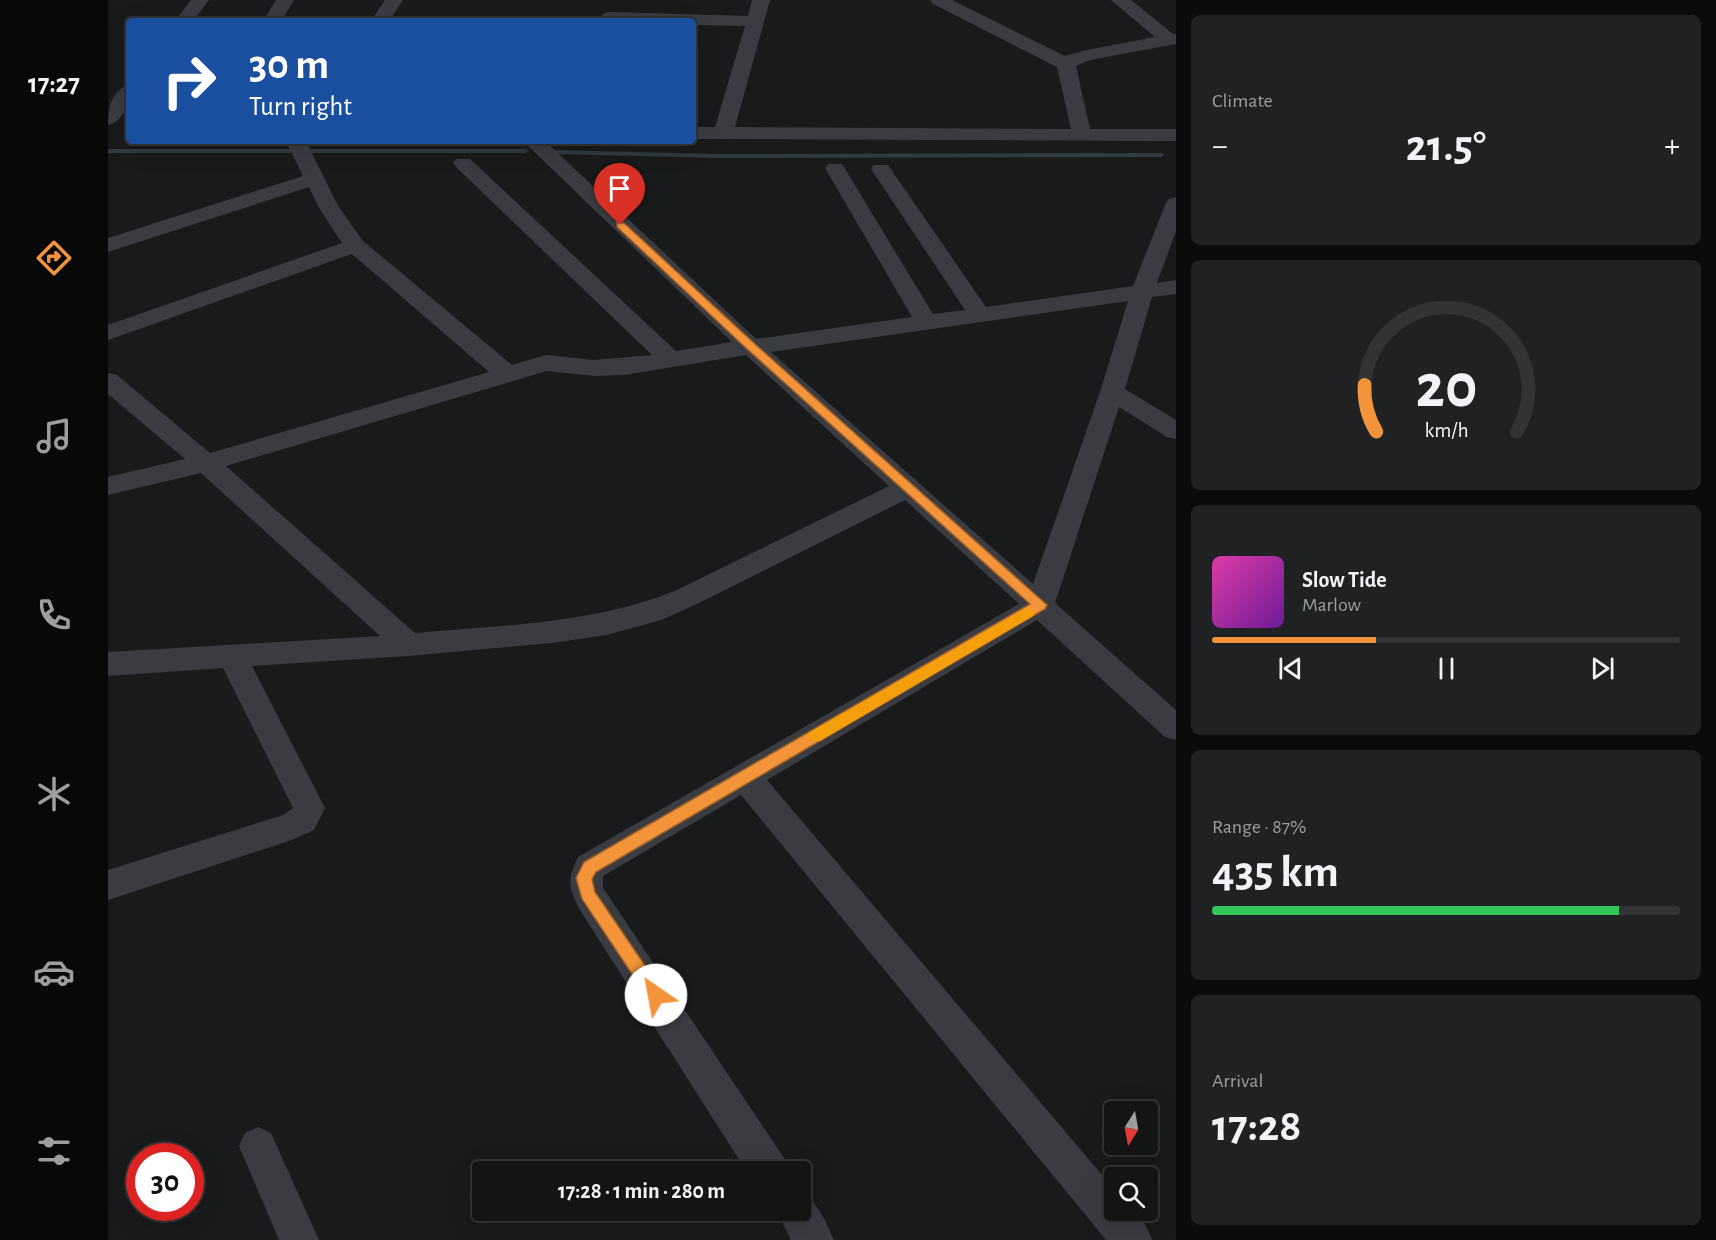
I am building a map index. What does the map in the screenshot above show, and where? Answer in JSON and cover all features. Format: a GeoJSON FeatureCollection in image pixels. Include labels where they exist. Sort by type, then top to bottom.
{"type":"FeatureCollection","features":[{"type":"Feature","properties":{"kind":"street"},"geometry":{"type":"LineString","coordinates":[[186,18],[200,0]]}},
{"type":"Feature","properties":{"kind":"street"},"geometry":{"type":"LineString","coordinates":[[274,18],[285,0]]}},
{"type":"Feature","properties":{"kind":"street"},"geometry":{"type":"LineString","coordinates":[[382,18],[394,0]]}},
{"type":"Feature","properties":{"kind":"street"},"geometry":{"type":"LineString","coordinates":[[609,18],[618,0]]}},
{"type":"Feature","properties":{"kind":"street"},"geometry":{"type":"LineString","coordinates":[[723,134],[761,0]]}},
{"type":"Feature","properties":{"kind":"street"},"geometry":{"type":"LineString","coordinates":[[939,0],[1066,64]]}},
{"type":"Feature","properties":{"kind":"street"},"geometry":{"type":"LineString","coordinates":[[1120,0],[1173,39]]}},
{"type":"Feature","properties":{"kind":"street"},"geometry":{"type":"LineString","coordinates":[[696,20],[755,21]]}},
{"type":"Feature","properties":{"kind":"street"},"geometry":{"type":"LineString","coordinates":[[1066,64],[1074,58],[1173,39]]}},
{"type":"Feature","properties":{"kind":"street"},"geometry":{"type":"LineString","coordinates":[[1066,64],[1082,135]]}},
{"type":"Feature","properties":{"kind":"street"},"geometry":{"type":"LineString","coordinates":[[108,119],[126,96]]}},
{"type":"Feature","properties":{"kind":"street"},"geometry":{"type":"LineString","coordinates":[[108,129],[126,129]]}},
{"type":"Feature","properties":{"kind":"street"},"geometry":{"type":"LineString","coordinates":[[696,133],[1176,135]]}},
{"type":"Feature","properties":{"kind":"street"},"geometry":{"type":"LineString","coordinates":[[297,144],[334,215],[355,246],[507,374]]}},
{"type":"Feature","properties":{"kind":"street"},"geometry":{"type":"LineString","coordinates":[[536,144],[751,347],[1176,728]]}},
{"type":"Feature","properties":{"kind":"street"},"geometry":{"type":"LineString","coordinates":[[464,163],[671,360]]}},
{"type":"Feature","properties":{"kind":"street"},"geometry":{"type":"LineString","coordinates":[[835,168],[926,322]]}},
{"type":"Feature","properties":{"kind":"street"},"geometry":{"type":"LineString","coordinates":[[881,169],[980,315]]}},
{"type":"Feature","properties":{"kind":"street"},"geometry":{"type":"LineString","coordinates":[[108,245],[314,179]]}},
{"type":"Feature","properties":{"kind":"street"},"geometry":{"type":"LineString","coordinates":[[763,1161],[611,927],[587,894],[584,878],[590,867],[1040,605],[1112,392],[1142,292],[1176,203]]}},
{"type":"Feature","properties":{"kind":"street"},"geometry":{"type":"LineString","coordinates":[[108,333],[355,246]]}},
{"type":"Feature","properties":{"kind":"street"},"geometry":{"type":"LineString","coordinates":[[108,486],[206,463],[546,363],[608,368],[1176,287]]}},
{"type":"Feature","properties":{"kind":"street"},"geometry":{"type":"LineString","coordinates":[[108,381],[206,463],[409,645]]}},
{"type":"Feature","properties":{"kind":"street"},"geometry":{"type":"LineString","coordinates":[[1112,392],[1176,431]]}},
{"type":"Feature","properties":{"kind":"street"},"geometry":{"type":"LineString","coordinates":[[108,664],[409,645],[552,632],[608,624],[651,612],[687,597],[909,487]]}},
{"type":"Feature","properties":{"kind":"street"},"geometry":{"type":"LineString","coordinates":[[108,885],[292,826],[303,820],[309,808],[232,656]]}},
{"type":"Feature","properties":{"kind":"street"},"geometry":{"type":"LineString","coordinates":[[746,777],[1132,1240]]}},
{"type":"Feature","properties":{"kind":"street"},"geometry":{"type":"LineString","coordinates":[[258,1146],[299,1240]]}},
{"type":"Feature","properties":{"kind":"street"},"geometry":{"type":"LineString","coordinates":[[802,1221],[814,1240]]}},
{"type":"Feature","properties":{"kind":"waterway"},"geometry":{"type":"LineString","coordinates":[[108,151],[525,151]]}},
{"type":"Feature","properties":{"kind":"waterway"},"geometry":{"type":"LineString","coordinates":[[554,152],[719,156],[1161,155]]}},
{"type":"Feature","properties":{"kind":"slow traffic"},"geometry":{"type":"LineString","coordinates":[[815,736],[1028,612]]}},
{"type":"Feature","properties":{"kind":"route"},"geometry":{"type":"LineString","coordinates":[[620,225],[751,347],[1040,605],[590,867],[584,878],[587,894],[605,917],[656,995]]}}]}
